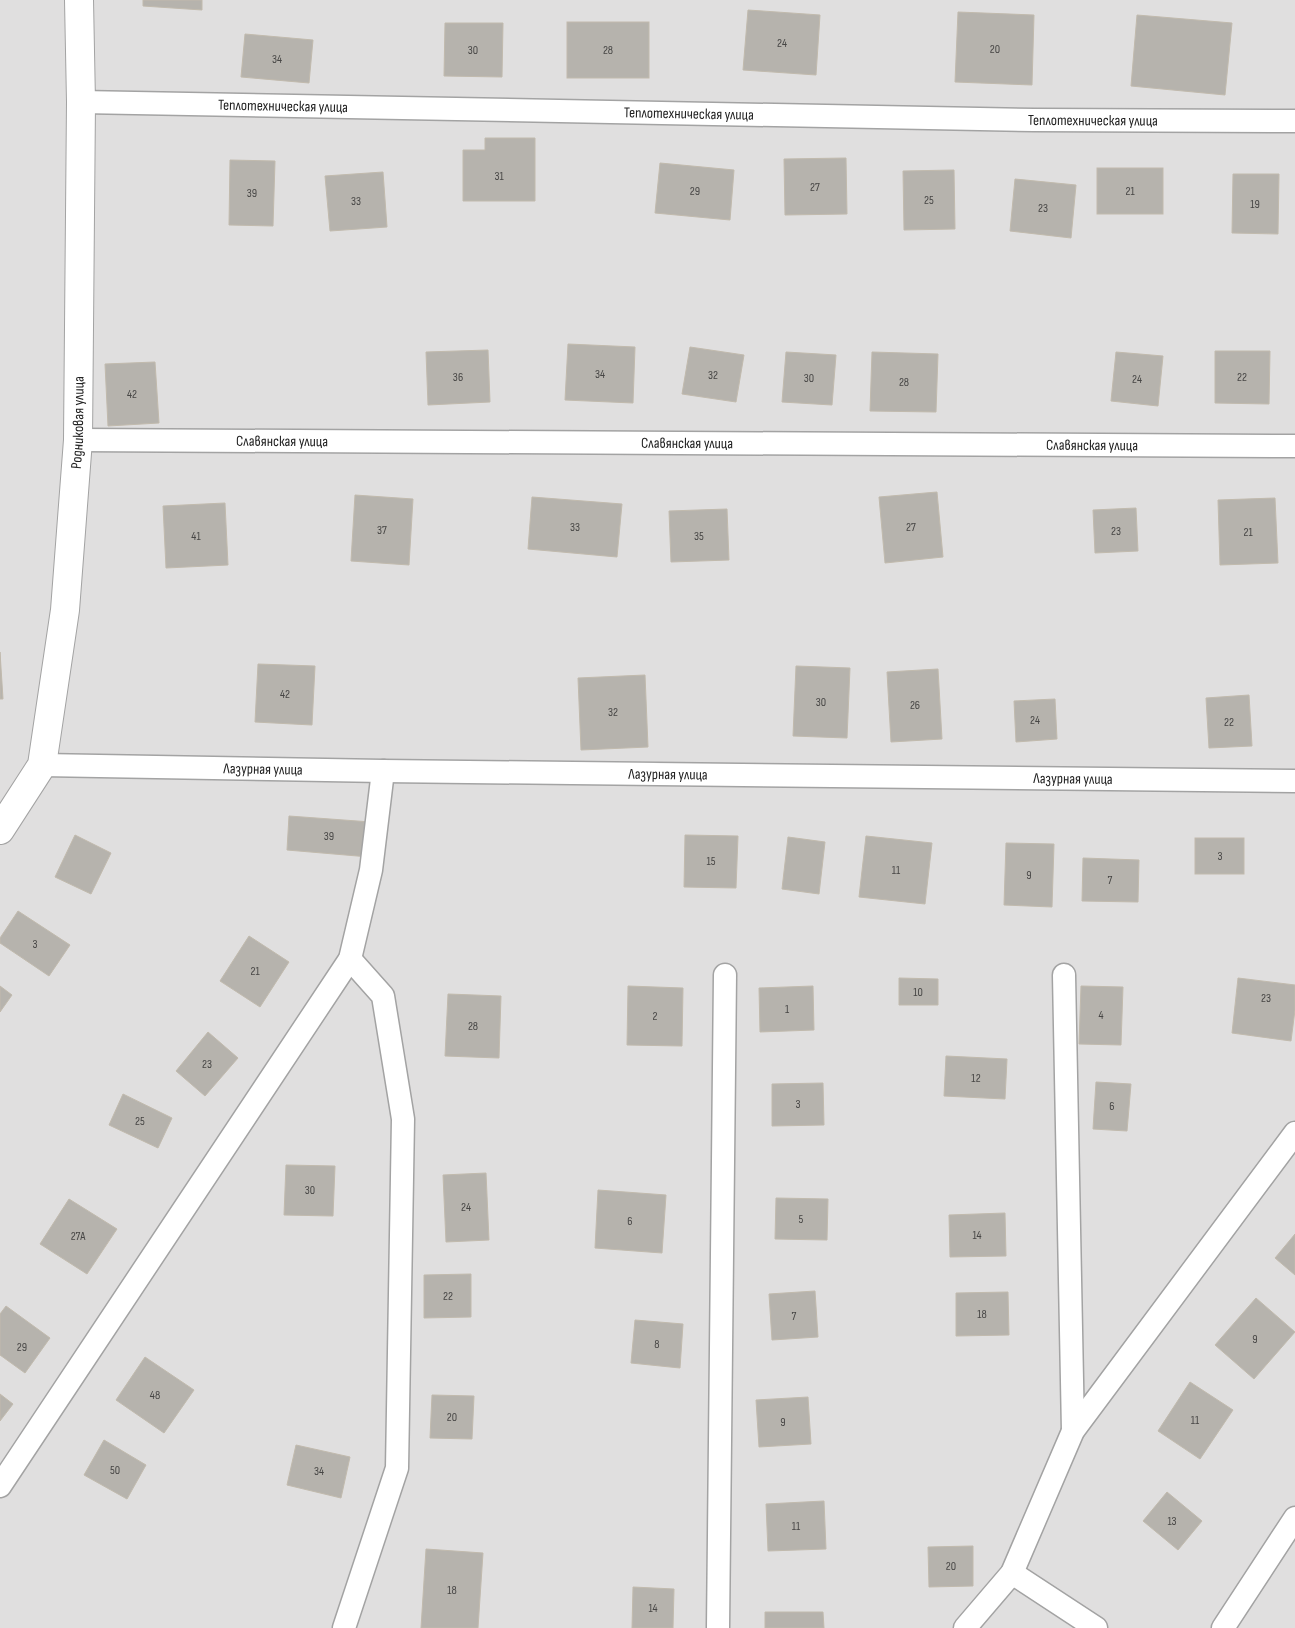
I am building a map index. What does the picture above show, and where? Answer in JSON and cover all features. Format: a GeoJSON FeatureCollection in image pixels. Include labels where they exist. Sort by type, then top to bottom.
{"type":"FeatureCollection","features":[{"type":"Feature","properties":{"kind":"street","name":"Родниковая улица"},"geometry":{"type":"LineString","coordinates":[[0,830],[42,765],[65,610],[78,440],[80,0]]}},
{"type":"Feature","properties":{"kind":"street","name":"Теплотехническая улица"},"geometry":{"type":"LineString","coordinates":[[81,102],[1024,120],[1295,121]]}},
{"type":"Feature","properties":{"kind":"street","name":"Славянская улица"},"geometry":{"type":"LineString","coordinates":[[78,440],[1295,446]]}},
{"type":"Feature","properties":{"kind":"street","name":"Лазурная улица"},"geometry":{"type":"LineString","coordinates":[[42,765],[383,771],[1295,781]]}},
{"type":"Feature","properties":{"kind":"street"},"geometry":{"type":"LineString","coordinates":[[0,1486],[350,960],[371,870],[383,771]]}},
{"type":"Feature","properties":{"kind":"street"},"geometry":{"type":"LineString","coordinates":[[344,1628],[397,1468],[403,1119],[382,996],[350,960]]}},
{"type":"Feature","properties":{"kind":"street"},"geometry":{"type":"LineString","coordinates":[[718,1628],[726,975]]}},
{"type":"Feature","properties":{"kind":"street"},"geometry":{"type":"LineString","coordinates":[[1064,975],[1073,1431]]}},
{"type":"Feature","properties":{"kind":"street"},"geometry":{"type":"LineString","coordinates":[[965,1628],[1012,1573],[1073,1431],[1295,1133]]}},
{"type":"Feature","properties":{"kind":"street"},"geometry":{"type":"LineString","coordinates":[[1223,1628],[1295,1518]]}},
{"type":"Feature","properties":{"kind":"street"},"geometry":{"type":"LineString","coordinates":[[1012,1573],[1096,1628]]}},
{"type":"Feature","properties":{"kind":"shaded area"},"geometry":{"type":"Polygon","coordinates":[[[0,0],[1295,0],[1295,1628],[0,1628],[0,0]]]}},
{"type":"Feature","properties":{"kind":"building"},"geometry":{"type":"Polygon","coordinates":[[[143,0],[202,0],[202,10],[143,6],[143,0]]]}},
{"type":"Feature","properties":{"kind":"building"},"geometry":{"type":"Polygon","coordinates":[[[748,10],[820,15],[816,75],[743,70],[748,10]]]}},
{"type":"Feature","properties":{"kind":"building"},"geometry":{"type":"Polygon","coordinates":[[[958,12],[1034,15],[1032,85],[955,82],[958,12]]]}},
{"type":"Feature","properties":{"kind":"building"},"geometry":{"type":"Polygon","coordinates":[[[1137,15],[1232,23],[1225,95],[1131,86],[1137,15]]]}},
{"type":"Feature","properties":{"kind":"building"},"geometry":{"type":"Polygon","coordinates":[[[567,22],[649,22],[649,78],[567,78],[567,22]]]}},
{"type":"Feature","properties":{"kind":"building"},"geometry":{"type":"Polygon","coordinates":[[[445,23],[503,23],[502,77],[444,76],[445,23]]]}},
{"type":"Feature","properties":{"kind":"building"},"geometry":{"type":"Polygon","coordinates":[[[245,34],[313,40],[309,83],[241,77],[245,34]]]}},
{"type":"Feature","properties":{"kind":"building"},"geometry":{"type":"Polygon","coordinates":[[[485,138],[535,138],[535,201],[463,201],[463,150],[485,150],[485,138]]]}},
{"type":"Feature","properties":{"kind":"building"},"geometry":{"type":"Polygon","coordinates":[[[846,158],[847,214],[785,215],[784,159],[846,158]]]}},
{"type":"Feature","properties":{"kind":"building"},"geometry":{"type":"Polygon","coordinates":[[[230,160],[275,161],[273,226],[229,225],[230,160]]]}},
{"type":"Feature","properties":{"kind":"building"},"geometry":{"type":"Polygon","coordinates":[[[660,163],[734,170],[730,220],[655,213],[660,163]]]}},
{"type":"Feature","properties":{"kind":"building"},"geometry":{"type":"Polygon","coordinates":[[[1097,168],[1163,168],[1163,214],[1097,214],[1097,168]]]}},
{"type":"Feature","properties":{"kind":"building"},"geometry":{"type":"Polygon","coordinates":[[[954,170],[955,229],[904,230],[903,171],[954,170]]]}},
{"type":"Feature","properties":{"kind":"building"},"geometry":{"type":"Polygon","coordinates":[[[383,172],[387,227],[330,231],[325,176],[383,172]]]}},
{"type":"Feature","properties":{"kind":"building"},"geometry":{"type":"Polygon","coordinates":[[[1233,174],[1279,174],[1278,234],[1232,233],[1233,174]]]}},
{"type":"Feature","properties":{"kind":"building"},"geometry":{"type":"Polygon","coordinates":[[[1015,179],[1076,185],[1071,238],[1010,231],[1015,179]]]}},
{"type":"Feature","properties":{"kind":"building"},"geometry":{"type":"Polygon","coordinates":[[[568,344],[635,347],[633,403],[565,400],[568,344]]]}},
{"type":"Feature","properties":{"kind":"building"},"geometry":{"type":"Polygon","coordinates":[[[690,347],[744,355],[736,402],[682,394],[690,347]]]}},
{"type":"Feature","properties":{"kind":"building"},"geometry":{"type":"Polygon","coordinates":[[[488,350],[490,402],[428,405],[426,352],[488,350]]]}},
{"type":"Feature","properties":{"kind":"building"},"geometry":{"type":"Polygon","coordinates":[[[1215,351],[1270,351],[1269,404],[1215,403],[1215,351]]]}},
{"type":"Feature","properties":{"kind":"building"},"geometry":{"type":"Polygon","coordinates":[[[786,352],[836,355],[832,405],[782,402],[786,352]]]}},
{"type":"Feature","properties":{"kind":"building"},"geometry":{"type":"Polygon","coordinates":[[[872,352],[938,354],[936,412],[870,411],[872,352]]]}},
{"type":"Feature","properties":{"kind":"building"},"geometry":{"type":"Polygon","coordinates":[[[1116,352],[1163,356],[1158,406],[1111,401],[1116,352]]]}},
{"type":"Feature","properties":{"kind":"building"},"geometry":{"type":"Polygon","coordinates":[[[155,362],[159,423],[108,426],[105,364],[155,362]]]}},
{"type":"Feature","properties":{"kind":"building"},"geometry":{"type":"Polygon","coordinates":[[[937,492],[943,557],[885,563],[879,497],[937,492]]]}},
{"type":"Feature","properties":{"kind":"building"},"geometry":{"type":"Polygon","coordinates":[[[355,495],[413,499],[409,565],[351,561],[355,495]]]}},
{"type":"Feature","properties":{"kind":"building"},"geometry":{"type":"Polygon","coordinates":[[[532,497],[622,504],[617,557],[528,549],[532,497]]]}},
{"type":"Feature","properties":{"kind":"building"},"geometry":{"type":"Polygon","coordinates":[[[1275,498],[1278,563],[1220,565],[1218,500],[1275,498]]]}},
{"type":"Feature","properties":{"kind":"building"},"geometry":{"type":"Polygon","coordinates":[[[225,503],[228,565],[166,568],[163,506],[225,503]]]}},
{"type":"Feature","properties":{"kind":"building"},"geometry":{"type":"Polygon","coordinates":[[[1136,508],[1138,551],[1095,553],[1093,510],[1136,508]]]}},
{"type":"Feature","properties":{"kind":"building"},"geometry":{"type":"Polygon","coordinates":[[[727,509],[729,560],[671,562],[669,511],[727,509]]]}},
{"type":"Feature","properties":{"kind":"building"},"geometry":{"type":"Polygon","coordinates":[[[0,652],[3,699],[0,699],[0,652]]]}},
{"type":"Feature","properties":{"kind":"building"},"geometry":{"type":"Polygon","coordinates":[[[258,664],[315,666],[312,725],[255,722],[258,664]]]}},
{"type":"Feature","properties":{"kind":"building"},"geometry":{"type":"Polygon","coordinates":[[[796,666],[850,668],[847,738],[793,736],[796,666]]]}},
{"type":"Feature","properties":{"kind":"building"},"geometry":{"type":"Polygon","coordinates":[[[938,669],[942,739],[891,742],[887,672],[938,669]]]}},
{"type":"Feature","properties":{"kind":"building"},"geometry":{"type":"Polygon","coordinates":[[[645,675],[648,747],[581,750],[578,678],[645,675]]]}},
{"type":"Feature","properties":{"kind":"building"},"geometry":{"type":"Polygon","coordinates":[[[1249,695],[1252,746],[1209,748],[1206,698],[1249,695]]]}},
{"type":"Feature","properties":{"kind":"building"},"geometry":{"type":"Polygon","coordinates":[[[1055,699],[1057,739],[1016,742],[1014,701],[1055,699]]]}},
{"type":"Feature","properties":{"kind":"building"},"geometry":{"type":"Polygon","coordinates":[[[289,816],[371,822],[369,857],[287,850],[289,816]]]}},
{"type":"Feature","properties":{"kind":"building"},"geometry":{"type":"Polygon","coordinates":[[[75,835],[111,853],[91,894],[55,877],[75,835]]]}},
{"type":"Feature","properties":{"kind":"building"},"geometry":{"type":"Polygon","coordinates":[[[685,835],[738,836],[736,888],[684,887],[685,835]]]}},
{"type":"Feature","properties":{"kind":"building"},"geometry":{"type":"Polygon","coordinates":[[[866,836],[932,843],[925,904],[859,897],[866,836]]]}},
{"type":"Feature","properties":{"kind":"building"},"geometry":{"type":"Polygon","coordinates":[[[788,837],[825,842],[819,894],[782,889],[788,837]]]}},
{"type":"Feature","properties":{"kind":"building"},"geometry":{"type":"Polygon","coordinates":[[[1195,838],[1244,838],[1244,874],[1195,874],[1195,838]]]}},
{"type":"Feature","properties":{"kind":"building"},"geometry":{"type":"Polygon","coordinates":[[[1006,843],[1054,844],[1052,907],[1004,905],[1006,843]]]}},
{"type":"Feature","properties":{"kind":"building"},"geometry":{"type":"Polygon","coordinates":[[[1083,858],[1139,860],[1138,902],[1082,901],[1083,858]]]}},
{"type":"Feature","properties":{"kind":"building"},"geometry":{"type":"Polygon","coordinates":[[[18,911],[70,945],[49,976],[0,943],[0,938],[18,911]]]}},
{"type":"Feature","properties":{"kind":"building"},"geometry":{"type":"Polygon","coordinates":[[[249,936],[289,962],[260,1007],[220,981],[249,936]]]}},
{"type":"Feature","properties":{"kind":"building"},"geometry":{"type":"Polygon","coordinates":[[[899,978],[938,979],[938,1005],[899,1005],[899,978]]]}},
{"type":"Feature","properties":{"kind":"building"},"geometry":{"type":"Polygon","coordinates":[[[1238,978],[1295,985],[1295,1010],[1291,1041],[1232,1033],[1238,978]]]}},
{"type":"Feature","properties":{"kind":"building"},"geometry":{"type":"Polygon","coordinates":[[[0,986],[12,995],[0,1012],[0,986]]]}},
{"type":"Feature","properties":{"kind":"building"},"geometry":{"type":"Polygon","coordinates":[[[628,986],[683,988],[682,1046],[627,1045],[628,986]]]}},
{"type":"Feature","properties":{"kind":"building"},"geometry":{"type":"Polygon","coordinates":[[[813,986],[814,1030],[760,1032],[759,988],[813,986]]]}},
{"type":"Feature","properties":{"kind":"building"},"geometry":{"type":"Polygon","coordinates":[[[1081,986],[1123,987],[1121,1045],[1079,1044],[1081,986]]]}},
{"type":"Feature","properties":{"kind":"building"},"geometry":{"type":"Polygon","coordinates":[[[448,994],[501,996],[499,1058],[445,1056],[448,994]]]}},
{"type":"Feature","properties":{"kind":"building"},"geometry":{"type":"Polygon","coordinates":[[[208,1032],[238,1058],[205,1096],[176,1071],[208,1032]]]}},
{"type":"Feature","properties":{"kind":"building"},"geometry":{"type":"Polygon","coordinates":[[[946,1056],[1007,1059],[1005,1099],[944,1096],[946,1056]]]}},
{"type":"Feature","properties":{"kind":"building"},"geometry":{"type":"Polygon","coordinates":[[[1096,1082],[1131,1084],[1127,1131],[1093,1129],[1096,1082]]]}},
{"type":"Feature","properties":{"kind":"building"},"geometry":{"type":"Polygon","coordinates":[[[823,1083],[824,1125],[772,1126],[772,1084],[823,1083]]]}},
{"type":"Feature","properties":{"kind":"building"},"geometry":{"type":"Polygon","coordinates":[[[123,1094],[172,1118],[158,1148],[109,1125],[123,1094]]]}},
{"type":"Feature","properties":{"kind":"building"},"geometry":{"type":"Polygon","coordinates":[[[286,1165],[335,1166],[333,1216],[284,1215],[286,1165]]]}},
{"type":"Feature","properties":{"kind":"building"},"geometry":{"type":"Polygon","coordinates":[[[486,1173],[489,1240],[446,1242],[443,1175],[486,1173]]]}},
{"type":"Feature","properties":{"kind":"building"},"geometry":{"type":"Polygon","coordinates":[[[598,1190],[666,1195],[662,1253],[595,1248],[598,1190]]]}},
{"type":"Feature","properties":{"kind":"building"},"geometry":{"type":"Polygon","coordinates":[[[776,1198],[828,1199],[827,1240],[775,1239],[776,1198]]]}},
{"type":"Feature","properties":{"kind":"building"},"geometry":{"type":"Polygon","coordinates":[[[69,1199],[117,1229],[87,1274],[40,1244],[69,1199]]]}},
{"type":"Feature","properties":{"kind":"building"},"geometry":{"type":"Polygon","coordinates":[[[1005,1213],[1006,1256],[950,1257],[949,1215],[1005,1213]]]}},
{"type":"Feature","properties":{"kind":"building"},"geometry":{"type":"Polygon","coordinates":[[[1295,1234],[1295,1275],[1275,1258],[1295,1234]]]}},
{"type":"Feature","properties":{"kind":"building"},"geometry":{"type":"Polygon","coordinates":[[[471,1274],[471,1317],[424,1318],[424,1275],[471,1274]]]}},
{"type":"Feature","properties":{"kind":"building"},"geometry":{"type":"Polygon","coordinates":[[[815,1291],[818,1337],[772,1340],[769,1294],[815,1291]]]}},
{"type":"Feature","properties":{"kind":"building"},"geometry":{"type":"Polygon","coordinates":[[[1008,1292],[1009,1335],[956,1336],[956,1293],[1008,1292]]]}},
{"type":"Feature","properties":{"kind":"building"},"geometry":{"type":"Polygon","coordinates":[[[1256,1298],[1295,1332],[1254,1379],[1215,1345],[1256,1298]]]}},
{"type":"Feature","properties":{"kind":"building"},"geometry":{"type":"Polygon","coordinates":[[[6,1306],[50,1338],[25,1373],[0,1355],[0,1314],[6,1306]]]}},
{"type":"Feature","properties":{"kind":"building"},"geometry":{"type":"Polygon","coordinates":[[[635,1320],[683,1324],[680,1368],[631,1363],[635,1320]]]}},
{"type":"Feature","properties":{"kind":"building"},"geometry":{"type":"Polygon","coordinates":[[[145,1357],[194,1390],[164,1433],[116,1400],[145,1357]]]}},
{"type":"Feature","properties":{"kind":"building"},"geometry":{"type":"Polygon","coordinates":[[[1190,1382],[1233,1410],[1200,1459],[1158,1431],[1190,1382]]]}},
{"type":"Feature","properties":{"kind":"building"},"geometry":{"type":"Polygon","coordinates":[[[0,1394],[13,1404],[0,1421],[0,1394]]]}},
{"type":"Feature","properties":{"kind":"building"},"geometry":{"type":"Polygon","coordinates":[[[432,1395],[474,1396],[472,1439],[430,1438],[432,1395]]]}},
{"type":"Feature","properties":{"kind":"building"},"geometry":{"type":"Polygon","coordinates":[[[808,1397],[811,1444],[759,1447],[756,1400],[808,1397]]]}},
{"type":"Feature","properties":{"kind":"building"},"geometry":{"type":"Polygon","coordinates":[[[104,1440],[146,1465],[127,1499],[84,1475],[104,1440]]]}},
{"type":"Feature","properties":{"kind":"building"},"geometry":{"type":"Polygon","coordinates":[[[296,1445],[350,1457],[341,1498],[287,1485],[296,1445]]]}},
{"type":"Feature","properties":{"kind":"building"},"geometry":{"type":"Polygon","coordinates":[[[1167,1492],[1202,1521],[1178,1550],[1143,1521],[1167,1492]]]}},
{"type":"Feature","properties":{"kind":"building"},"geometry":{"type":"Polygon","coordinates":[[[824,1501],[826,1549],[768,1551],[766,1504],[824,1501]]]}},
{"type":"Feature","properties":{"kind":"building"},"geometry":{"type":"Polygon","coordinates":[[[973,1546],[973,1586],[929,1587],[928,1547],[973,1546]]]}},
{"type":"Feature","properties":{"kind":"building"},"geometry":{"type":"Polygon","coordinates":[[[426,1549],[483,1553],[478,1628],[421,1628],[426,1549]]]}},
{"type":"Feature","properties":{"kind":"building"},"geometry":{"type":"Polygon","coordinates":[[[633,1587],[674,1589],[673,1628],[632,1628],[633,1587]]]}},
{"type":"Feature","properties":{"kind":"building"},"geometry":{"type":"Polygon","coordinates":[[[765,1612],[823,1612],[824,1628],[765,1628],[765,1612]]]}}]}
